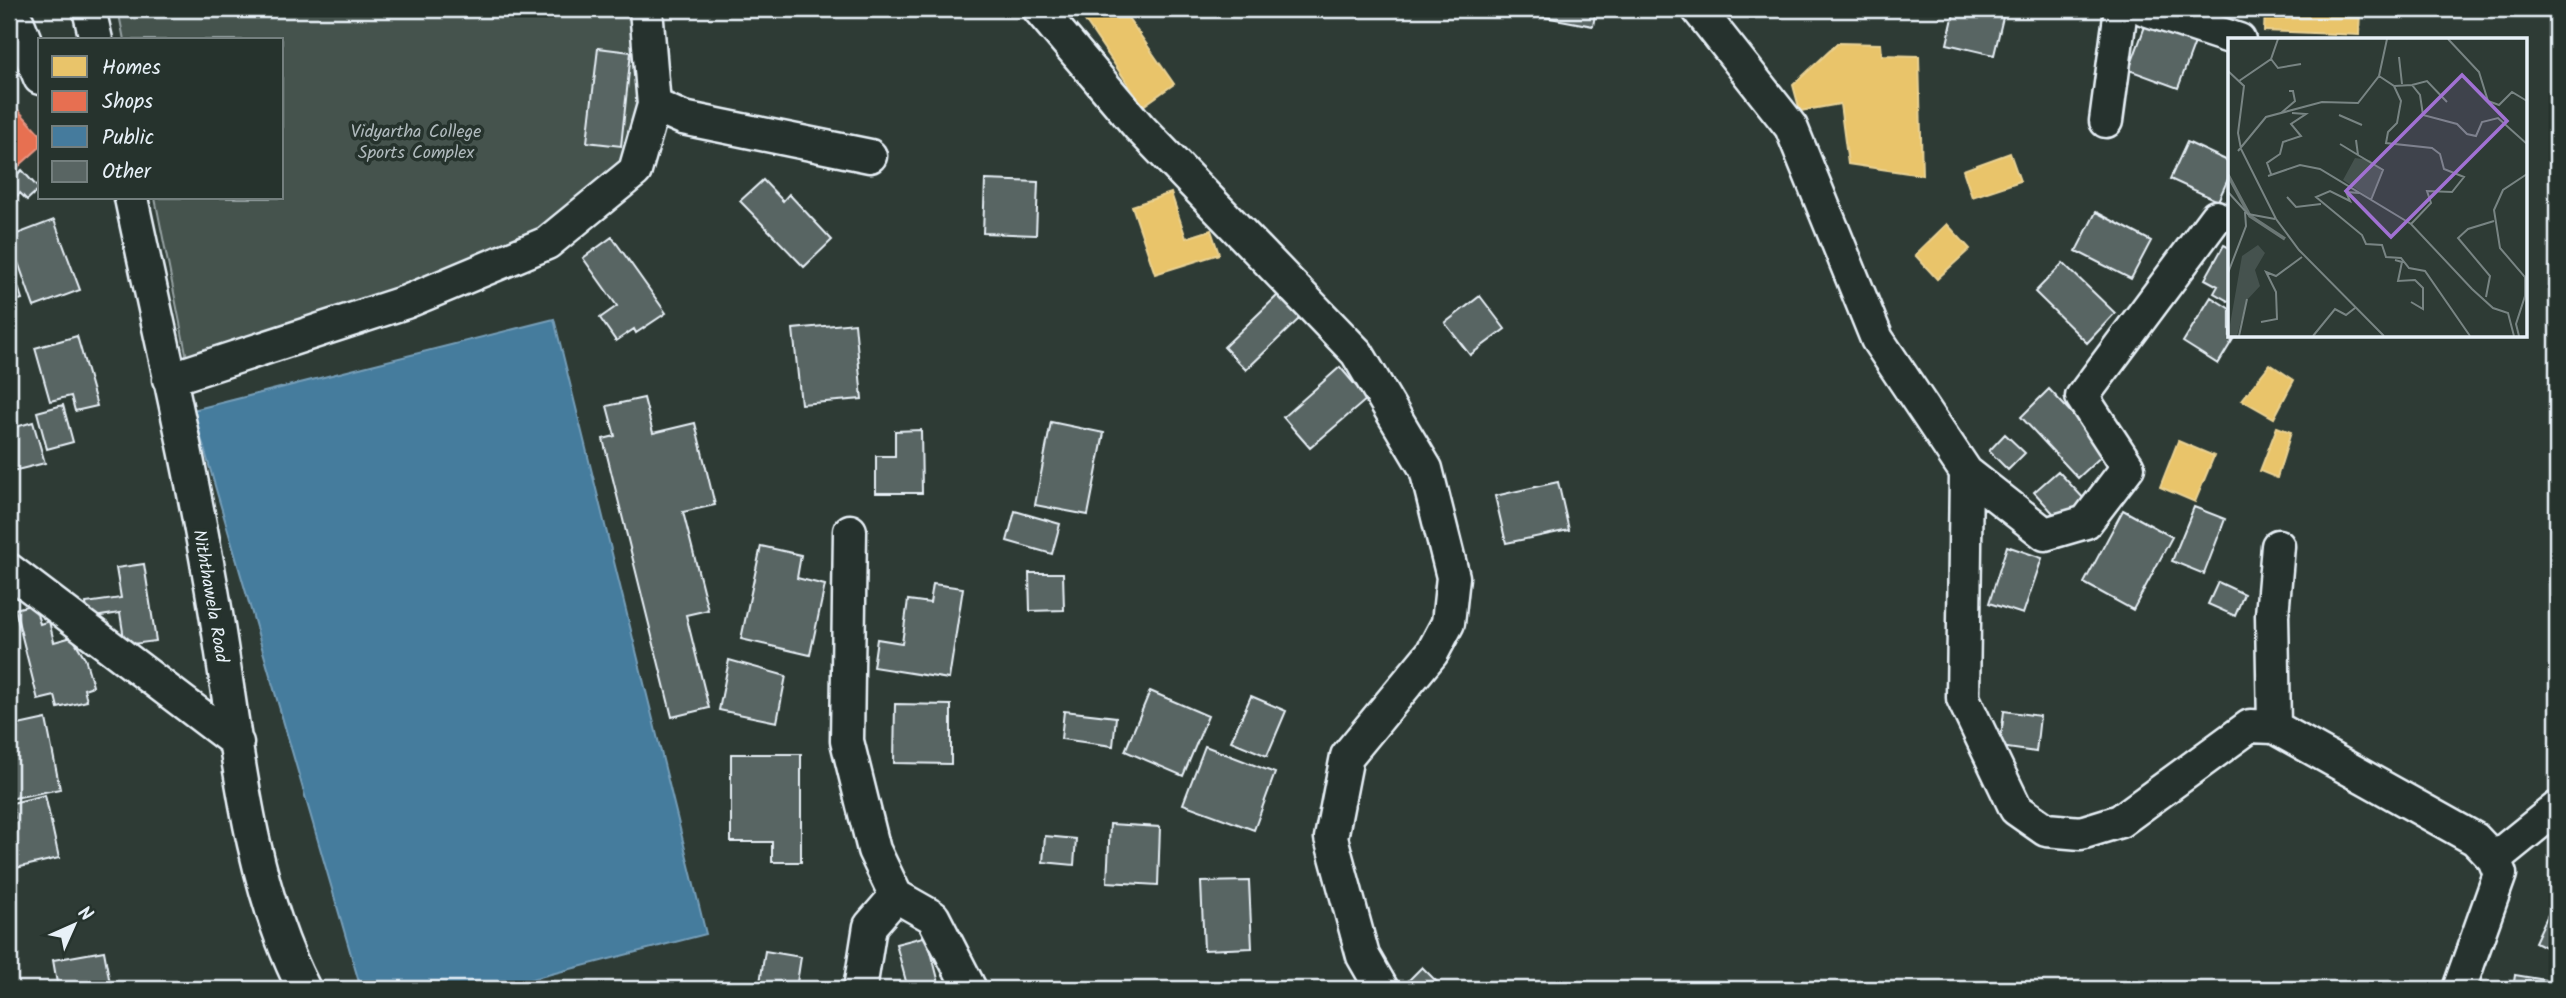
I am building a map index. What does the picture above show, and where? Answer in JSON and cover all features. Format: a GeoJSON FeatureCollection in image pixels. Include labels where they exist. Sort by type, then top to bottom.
{"type":"FeatureCollection","features":[{"type":"Feature","properties":{"kind":"street"},"geometry":{"type":"LineString","coordinates":[[89,9],[96,38]]}},
{"type":"Feature","properties":{"kind":"street"},"geometry":{"type":"LineString","coordinates":[[169,379],[406,302],[547,243],[635,171],[654,105],[646,9]]}},
{"type":"Feature","properties":{"kind":"street"},"geometry":{"type":"LineString","coordinates":[[1039,9],[1139,127],[1357,353],[1426,469],[1452,577],[1448,623],[1432,653],[1347,756],[1331,838],[1363,956],[1382,989]]}},
{"type":"Feature","properties":{"kind":"street"},"geometry":{"type":"LineString","coordinates":[[1698,9],[1791,127],[1877,339],[1966,472],[2045,534],[2086,522],[2128,467],[2082,397],[2216,218]]}},
{"type":"Feature","properties":{"kind":"street"},"geometry":{"type":"LineString","coordinates":[[2106,121],[2121,9]]}},
{"type":"Feature","properties":{"kind":"street"},"geometry":{"type":"LineString","coordinates":[[2145,9],[2233,38]]}},
{"type":"Feature","properties":{"kind":"street"},"geometry":{"type":"LineString","coordinates":[[9,13],[18,23],[38,73]]}},
{"type":"Feature","properties":{"kind":"street"},"geometry":{"type":"LineString","coordinates":[[654,105],[683,118],[870,156]]}},
{"type":"Feature","properties":{"kind":"street","name":"Niththawela Road"},"geometry":{"type":"LineString","coordinates":[[131,200],[215,608],[261,874],[289,960],[304,989]]}},
{"type":"Feature","properties":{"kind":"street"},"geometry":{"type":"LineString","coordinates":[[1966,472],[1962,698],[2016,809],[2046,831],[2081,833],[2120,821],[2250,726],[2274,727],[2475,839],[2494,859],[2500,874],[2459,989]]}},
{"type":"Feature","properties":{"kind":"street"},"geometry":{"type":"LineString","coordinates":[[850,531],[847,741],[874,850],[896,896],[933,917],[970,989]]}},
{"type":"Feature","properties":{"kind":"street"},"geometry":{"type":"LineString","coordinates":[[2274,727],[2273,615],[2278,546]]}},
{"type":"Feature","properties":{"kind":"street"},"geometry":{"type":"LineString","coordinates":[[9,570],[237,743]]}},
{"type":"Feature","properties":{"kind":"street"},"geometry":{"type":"LineString","coordinates":[[2494,859],[2557,808]]}},
{"type":"Feature","properties":{"kind":"street"},"geometry":{"type":"LineString","coordinates":[[860,989],[870,926],[896,896]]}},
{"type":"Feature","properties":{"kind":"green space","name":"Vidyartha College Sports Complex"},"geometry":{"type":"Polygon","coordinates":[[[118,9],[633,9],[639,92],[631,149],[624,170],[515,249],[187,358],[155,200],[284,200],[284,38],[124,38],[118,9]]]}},
{"type":"Feature","properties":{"kind":"building: Homes"},"geometry":{"type":"Polygon","coordinates":[[[1077,9],[1122,9],[1174,84],[1143,106],[1077,9]]]}},
{"type":"Feature","properties":{"kind":"building: Homes"},"geometry":{"type":"Polygon","coordinates":[[[2265,9],[2360,9],[2359,35],[2264,31],[2265,9]]]}},
{"type":"Feature","properties":{"kind":"building: Homes"},"geometry":{"type":"Polygon","coordinates":[[[1838,43],[1881,44],[1882,55],[1919,56],[1922,175],[1848,164],[1840,104],[1800,111],[1793,85],[1838,43]]]}},
{"type":"Feature","properties":{"kind":"building: Homes"},"geometry":{"type":"Polygon","coordinates":[[[2010,153],[2020,181],[1972,197],[1963,170],[2010,153]]]}},
{"type":"Feature","properties":{"kind":"building: Homes"},"geometry":{"type":"Polygon","coordinates":[[[1171,193],[1186,238],[1211,230],[1219,254],[1155,274],[1132,206],[1171,193]]]}},
{"type":"Feature","properties":{"kind":"building: Homes"},"geometry":{"type":"Polygon","coordinates":[[[1947,224],[1970,249],[1937,279],[1915,255],[1947,224]]]}},
{"type":"Feature","properties":{"kind":"building: Homes"},"geometry":{"type":"Polygon","coordinates":[[[2270,364],[2294,380],[2274,418],[2242,400],[2270,364]]]}},
{"type":"Feature","properties":{"kind":"building: Homes"},"geometry":{"type":"Polygon","coordinates":[[[2277,427],[2291,432],[2277,478],[2260,471],[2277,427]]]}},
{"type":"Feature","properties":{"kind":"building: Homes"},"geometry":{"type":"Polygon","coordinates":[[[2178,441],[2214,456],[2195,502],[2160,487],[2178,441]]]}},
{"type":"Feature","properties":{"kind":"building: Shops"},"geometry":{"type":"Polygon","coordinates":[[[16,108],[38,132],[38,149],[9,175],[9,115],[16,108]]]}},
{"type":"Feature","properties":{"kind":"building: Public"},"geometry":{"type":"Polygon","coordinates":[[[554,319],[706,934],[493,989],[361,989],[193,410],[554,319]]]}},
{"type":"Feature","properties":{"kind":"building: Other"},"geometry":{"type":"Polygon","coordinates":[[[1535,9],[1596,9],[1593,26],[1534,15],[1535,9]]]}},
{"type":"Feature","properties":{"kind":"building: Other"},"geometry":{"type":"Polygon","coordinates":[[[1955,9],[2005,9],[1994,55],[1947,44],[1955,9]]]}},
{"type":"Feature","properties":{"kind":"building: Other"},"geometry":{"type":"Polygon","coordinates":[[[2148,18],[2197,37],[2178,88],[2129,70],[2148,18]]]}},
{"type":"Feature","properties":{"kind":"building: Other"},"geometry":{"type":"Polygon","coordinates":[[[598,48],[631,52],[621,146],[587,142],[598,48]]]}},
{"type":"Feature","properties":{"kind":"building: Other"},"geometry":{"type":"Polygon","coordinates":[[[2187,142],[2228,161],[2228,179],[2218,201],[2170,179],[2187,142]]]}},
{"type":"Feature","properties":{"kind":"building: Other"},"geometry":{"type":"Polygon","coordinates":[[[22,170],[38,190],[27,200],[20,193],[15,198],[9,192],[9,182],[22,170]]]}},
{"type":"Feature","properties":{"kind":"building: Other"},"geometry":{"type":"Polygon","coordinates":[[[763,180],[783,201],[789,194],[832,240],[804,267],[740,201],[763,180]]]}},
{"type":"Feature","properties":{"kind":"building: Other"},"geometry":{"type":"Polygon","coordinates":[[[985,180],[1038,182],[1036,235],[983,233],[985,180]]]}},
{"type":"Feature","properties":{"kind":"building: Other"},"geometry":{"type":"Polygon","coordinates":[[[2096,212],[2151,241],[2131,279],[2076,251],[2096,212]]]}},
{"type":"Feature","properties":{"kind":"building: Other"},"geometry":{"type":"Polygon","coordinates":[[[54,220],[80,290],[34,307],[9,237],[54,220]]]}},
{"type":"Feature","properties":{"kind":"building: Other"},"geometry":{"type":"Polygon","coordinates":[[[612,237],[666,313],[636,333],[634,329],[616,341],[600,318],[617,306],[583,258],[612,237]]]}},
{"type":"Feature","properties":{"kind":"building: Other"},"geometry":{"type":"Polygon","coordinates":[[[2224,245],[2228,247],[2228,301],[2214,293],[2218,286],[2205,279],[2224,245]]]}},
{"type":"Feature","properties":{"kind":"building: Other"},"geometry":{"type":"Polygon","coordinates":[[[9,258],[22,299],[9,303],[9,258]]]}},
{"type":"Feature","properties":{"kind":"building: Other"},"geometry":{"type":"Polygon","coordinates":[[[2063,263],[2115,313],[2087,343],[2035,292],[2063,263]]]}},
{"type":"Feature","properties":{"kind":"building: Other"},"geometry":{"type":"Polygon","coordinates":[[[1278,295],[1300,318],[1246,370],[1224,347],[1278,295]]]}},
{"type":"Feature","properties":{"kind":"building: Other"},"geometry":{"type":"Polygon","coordinates":[[[1480,296],[1505,329],[1470,355],[1445,323],[1480,296]]]}},
{"type":"Feature","properties":{"kind":"building: Other"},"geometry":{"type":"Polygon","coordinates":[[[2211,297],[2228,308],[2228,338],[2234,338],[2218,364],[2183,342],[2211,297]]]}},
{"type":"Feature","properties":{"kind":"building: Other"},"geometry":{"type":"Polygon","coordinates":[[[855,323],[862,399],[801,404],[793,329],[855,323]]]}},
{"type":"Feature","properties":{"kind":"building: Other"},"geometry":{"type":"Polygon","coordinates":[[[77,336],[97,406],[75,411],[71,396],[50,401],[35,348],[77,336]]]}},
{"type":"Feature","properties":{"kind":"building: Other"},"geometry":{"type":"Polygon","coordinates":[[[1340,367],[1367,399],[1310,448],[1283,417],[1340,367]]]}},
{"type":"Feature","properties":{"kind":"building: Other"},"geometry":{"type":"Polygon","coordinates":[[[2049,389],[2107,451],[2078,478],[2021,417],[2049,389]]]}},
{"type":"Feature","properties":{"kind":"building: Other"},"geometry":{"type":"Polygon","coordinates":[[[644,398],[653,433],[695,423],[715,505],[683,512],[708,610],[686,615],[709,708],[672,717],[603,439],[615,436],[607,406],[644,398]]]}},
{"type":"Feature","properties":{"kind":"building: Other"},"geometry":{"type":"Polygon","coordinates":[[[63,405],[73,442],[47,449],[37,412],[63,405]]]}},
{"type":"Feature","properties":{"kind":"building: Other"},"geometry":{"type":"Polygon","coordinates":[[[33,422],[45,463],[9,472],[9,429],[33,422]]]}},
{"type":"Feature","properties":{"kind":"building: Other"},"geometry":{"type":"Polygon","coordinates":[[[1051,422],[1104,433],[1088,515],[1035,505],[1051,422]]]}},
{"type":"Feature","properties":{"kind":"building: Other"},"geometry":{"type":"Polygon","coordinates":[[[921,430],[922,493],[876,493],[876,456],[895,456],[895,431],[921,430]]]}},
{"type":"Feature","properties":{"kind":"building: Other"},"geometry":{"type":"Polygon","coordinates":[[[2005,434],[2025,453],[2008,470],[1989,451],[2005,434]]]}},
{"type":"Feature","properties":{"kind":"building: Other"},"geometry":{"type":"Polygon","coordinates":[[[2058,471],[2086,501],[2062,523],[2034,492],[2058,471]]]}},
{"type":"Feature","properties":{"kind":"building: Other"},"geometry":{"type":"Polygon","coordinates":[[[1558,482],[1569,530],[1506,543],[1495,496],[1558,482]]]}},
{"type":"Feature","properties":{"kind":"building: Other"},"geometry":{"type":"Polygon","coordinates":[[[2194,507],[2225,519],[2204,574],[2172,561],[2194,507]]]}},
{"type":"Feature","properties":{"kind":"building: Other"},"geometry":{"type":"Polygon","coordinates":[[[2123,510],[2172,537],[2133,610],[2084,583],[2123,510]]]}},
{"type":"Feature","properties":{"kind":"building: Other"},"geometry":{"type":"Polygon","coordinates":[[[1015,511],[1060,524],[1052,554],[1007,541],[1015,511]]]}},
{"type":"Feature","properties":{"kind":"building: Other"},"geometry":{"type":"Polygon","coordinates":[[[761,546],[801,555],[797,578],[825,585],[810,655],[741,639],[761,546]]]}},
{"type":"Feature","properties":{"kind":"building: Other"},"geometry":{"type":"Polygon","coordinates":[[[2007,546],[2042,558],[2023,614],[1989,603],[2007,546]]]}},
{"type":"Feature","properties":{"kind":"building: Other"},"geometry":{"type":"Polygon","coordinates":[[[144,564],[156,641],[125,645],[120,613],[88,618],[86,603],[121,598],[116,568],[144,564]]]}},
{"type":"Feature","properties":{"kind":"building: Other"},"geometry":{"type":"Polygon","coordinates":[[[1029,573],[1063,573],[1064,610],[1030,611],[1029,573]]]}},
{"type":"Feature","properties":{"kind":"building: Other"},"geometry":{"type":"Polygon","coordinates":[[[2218,582],[2244,594],[2235,616],[2208,604],[2218,582]]]}},
{"type":"Feature","properties":{"kind":"building: Other"},"geometry":{"type":"Polygon","coordinates":[[[933,584],[963,588],[949,679],[873,667],[877,639],[902,643],[908,600],[930,603],[933,584]]]}},
{"type":"Feature","properties":{"kind":"building: Other"},"geometry":{"type":"Polygon","coordinates":[[[34,604],[40,624],[49,621],[54,642],[72,637],[85,658],[93,686],[84,689],[87,701],[58,708],[55,696],[38,700],[15,609],[34,604]]]}},
{"type":"Feature","properties":{"kind":"building: Other"},"geometry":{"type":"Polygon","coordinates":[[[729,660],[786,676],[777,722],[719,710],[729,660]]]}},
{"type":"Feature","properties":{"kind":"building: Other"},"geometry":{"type":"Polygon","coordinates":[[[1150,691],[1208,716],[1183,776],[1125,751],[1150,691]]]}},
{"type":"Feature","properties":{"kind":"building: Other"},"geometry":{"type":"Polygon","coordinates":[[[1251,696],[1286,711],[1267,756],[1231,741],[1251,696]]]}},
{"type":"Feature","properties":{"kind":"building: Other"},"geometry":{"type":"Polygon","coordinates":[[[895,704],[951,705],[951,764],[894,763],[895,704]]]}},
{"type":"Feature","properties":{"kind":"building: Other"},"geometry":{"type":"Polygon","coordinates":[[[1064,711],[1116,717],[1113,746],[1061,739],[1064,711]]]}},
{"type":"Feature","properties":{"kind":"building: Other"},"geometry":{"type":"Polygon","coordinates":[[[2004,711],[2040,716],[2036,752],[2000,747],[2004,711]]]}},
{"type":"Feature","properties":{"kind":"building: Other"},"geometry":{"type":"Polygon","coordinates":[[[46,719],[60,789],[9,799],[9,727],[46,719]]]}},
{"type":"Feature","properties":{"kind":"building: Other"},"geometry":{"type":"Polygon","coordinates":[[[1205,746],[1275,773],[1254,830],[1183,804],[1205,746]]]}},
{"type":"Feature","properties":{"kind":"building: Other"},"geometry":{"type":"Polygon","coordinates":[[[731,754],[801,754],[801,862],[772,862],[772,842],[731,842],[731,754]]]}},
{"type":"Feature","properties":{"kind":"building: Other"},"geometry":{"type":"Polygon","coordinates":[[[45,795],[59,858],[16,868],[9,836],[9,819],[15,818],[12,803],[45,795]]]}},
{"type":"Feature","properties":{"kind":"building: Other"},"geometry":{"type":"Polygon","coordinates":[[[1110,824],[1160,827],[1158,885],[1107,882],[1110,824]]]}},
{"type":"Feature","properties":{"kind":"building: Other"},"geometry":{"type":"Polygon","coordinates":[[[1045,836],[1076,839],[1074,865],[1043,862],[1045,836]]]}},
{"type":"Feature","properties":{"kind":"building: Other"},"geometry":{"type":"Polygon","coordinates":[[[1249,881],[1252,948],[1204,950],[1201,882],[1249,881]]]}},
{"type":"Feature","properties":{"kind":"building: Other"},"geometry":{"type":"Polygon","coordinates":[[[2551,908],[2557,911],[2557,953],[2535,942],[2551,908]]]}},
{"type":"Feature","properties":{"kind":"building: Other"},"geometry":{"type":"Polygon","coordinates":[[[927,936],[940,987],[908,989],[896,944],[927,936]]]}},
{"type":"Feature","properties":{"kind":"building: Other"},"geometry":{"type":"Polygon","coordinates":[[[104,951],[111,989],[58,989],[53,960],[104,951]]]}},
{"type":"Feature","properties":{"kind":"building: Other"},"geometry":{"type":"Polygon","coordinates":[[[765,951],[801,957],[796,989],[759,989],[765,951]]]}},
{"type":"Feature","properties":{"kind":"building: Other"},"geometry":{"type":"Polygon","coordinates":[[[1422,967],[1444,989],[1402,989],[1422,967]]]}},
{"type":"Feature","properties":{"kind":"building: Other"},"geometry":{"type":"Polygon","coordinates":[[[2515,975],[2557,982],[2557,989],[2513,989],[2515,975]]]}},
{"type":"Feature","properties":{"kind":"building: Other"},"geometry":{"type":"Polygon","coordinates":[[[708,982],[741,989],[707,989],[708,982]]]}}]}
